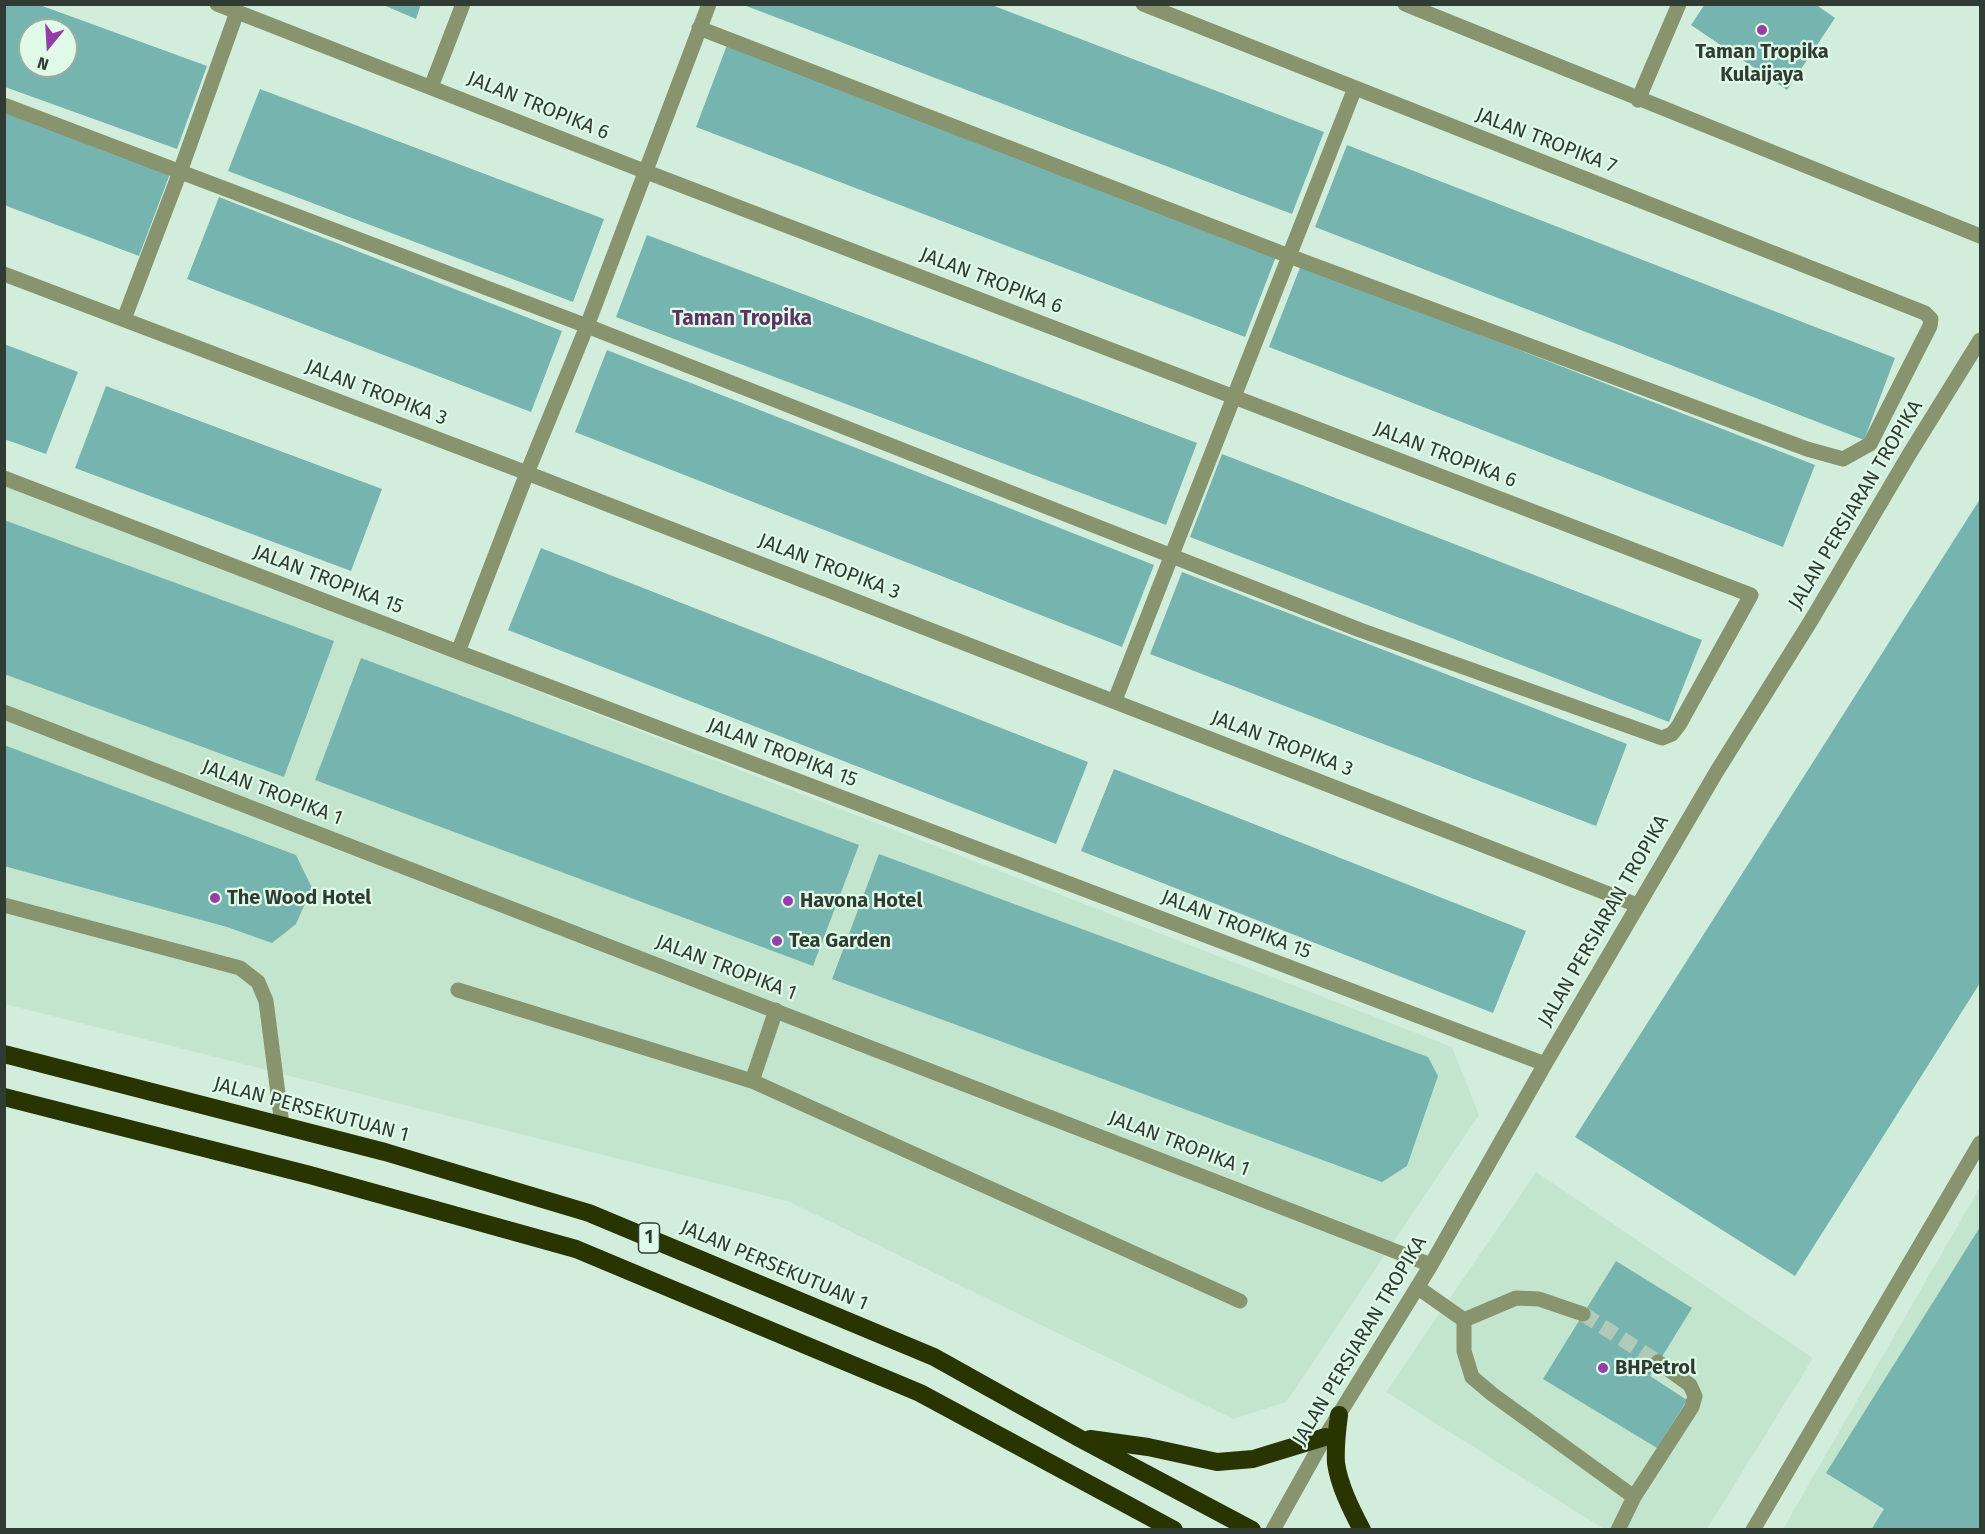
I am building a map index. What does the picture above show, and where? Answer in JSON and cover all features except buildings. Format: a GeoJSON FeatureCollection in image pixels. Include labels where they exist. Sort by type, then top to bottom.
{"type":"FeatureCollection","features":[{"type":"Feature","properties":{"kind":"highway","name":"JALAN PERSEKUTUAN 1"},"geometry":{"type":"LineString","coordinates":[[4,1054],[386,1152],[589,1213],[934,1357],[1079,1438],[1252,1530]]}},
{"type":"Feature","properties":{"kind":"highway","name":"1"},"geometry":{"type":"LineString","coordinates":[[4,1097],[310,1175],[576,1249],[920,1393],[1174,1530]]}},
{"type":"Feature","properties":{"kind":"highway"},"geometry":{"type":"LineString","coordinates":[[1339,1415],[1336,1464],[1350,1506],[1362,1530]]}},
{"type":"Feature","properties":{"kind":"highway"},"geometry":{"type":"LineString","coordinates":[[1079,1438],[1148,1447],[1217,1462],[1253,1459],[1325,1437]]}},
{"type":"Feature","properties":{"kind":"street","name":"JALAN TROPIKA 6"},"geometry":{"type":"LineString","coordinates":[[218,4],[644,171],[1751,595],[1679,725],[1672,734],[1662,738],[1360,630],[1172,555]]}},
{"type":"Feature","properties":{"kind":"street"},"geometry":{"type":"LineString","coordinates":[[431,87],[463,4]]}},
{"type":"Feature","properties":{"kind":"street"},"geometry":{"type":"LineString","coordinates":[[458,652],[587,326],[709,4]]}},
{"type":"Feature","properties":{"kind":"street","name":"JALAN TROPIKA 7"},"geometry":{"type":"LineString","coordinates":[[1143,4],[1925,313],[1931,319],[1930,326],[1870,444],[1844,459],[1807,449],[1289,256]]}},
{"type":"Feature","properties":{"kind":"street"},"geometry":{"type":"LineString","coordinates":[[1638,100],[1679,4]]}},
{"type":"Feature","properties":{"kind":"street"},"geometry":{"type":"LineString","coordinates":[[1413,6],[1638,100],[1980,237]]}},
{"type":"Feature","properties":{"kind":"street"},"geometry":{"type":"LineString","coordinates":[[124,319],[237,12]]}},
{"type":"Feature","properties":{"kind":"street"},"geometry":{"type":"LineString","coordinates":[[699,28],[1289,256]]}},
{"type":"Feature","properties":{"kind":"street"},"geometry":{"type":"LineString","coordinates":[[1115,700],[1355,88]]}},
{"type":"Feature","properties":{"kind":"street"},"geometry":{"type":"LineString","coordinates":[[4,105],[587,326],[1172,555]]}},
{"type":"Feature","properties":{"kind":"street","name":"JALAN TROPIKA 3"},"geometry":{"type":"LineString","coordinates":[[4,274],[1115,700],[1637,905]]}},
{"type":"Feature","properties":{"kind":"street","name":"JALAN PERSIARAN TROPIKA"},"geometry":{"type":"LineString","coordinates":[[1273,1530],[1325,1437],[1431,1265],[1637,905],[1980,340]]}},
{"type":"Feature","properties":{"kind":"street","name":"JALAN TROPIKA 15"},"geometry":{"type":"LineString","coordinates":[[4,478],[1545,1064]]}},
{"type":"Feature","properties":{"kind":"street","name":"JALAN TROPIKA 1"},"geometry":{"type":"LineString","coordinates":[[4,712],[1431,1265]]}},
{"type":"Feature","properties":{"kind":"street"},"geometry":{"type":"LineString","coordinates":[[4,905],[240,968],[258,982],[266,1001],[282,1125]]}},
{"type":"Feature","properties":{"kind":"street"},"geometry":{"type":"LineString","coordinates":[[458,990],[752,1080],[1240,1301]]}},
{"type":"Feature","properties":{"kind":"street"},"geometry":{"type":"LineString","coordinates":[[752,1080],[776,1010]]}},
{"type":"Feature","properties":{"kind":"street"},"geometry":{"type":"LineString","coordinates":[[1753,1530],[1980,1143]]}},
{"type":"Feature","properties":{"kind":"street"},"geometry":{"type":"LineString","coordinates":[[1417,1287],[1464,1320]]}},
{"type":"Feature","properties":{"kind":"street"},"geometry":{"type":"LineString","coordinates":[[1464,1320],[1516,1298],[1539,1299],[1583,1314]]}},
{"type":"Feature","properties":{"kind":"street"},"geometry":{"type":"LineString","coordinates":[[1464,1320],[1464,1351],[1472,1377],[1634,1497]]}},
{"type":"Feature","properties":{"kind":"street"},"geometry":{"type":"LineString","coordinates":[[1618,1530],[1634,1497],[1692,1407],[1695,1396],[1690,1385],[1658,1362]]}},
{"type":"Feature","properties":{"kind":"shaded area"},"geometry":{"type":"Polygon","coordinates":[[[4,484],[1452,1047],[1479,1115],[1286,1402],[1233,1419],[790,1202],[5,1004],[4,484]]]}},
{"type":"Feature","properties":{"kind":"shaded area"},"geometry":{"type":"Polygon","coordinates":[[[1536,1172],[1813,1358],[1707,1529],[1604,1529],[1386,1392],[1536,1172]]]}},
{"type":"Feature","properties":{"kind":"shaded area"},"geometry":{"type":"Polygon","coordinates":[[[1980,1187],[1980,1529],[1783,1529],[1980,1187]]]}},
{"type":"Feature","properties":{"kind":"tunnel"},"geometry":{"type":"LineString","coordinates":[[1583,1314],[1658,1362]]}},
{"type":"Feature","properties":{"kind":"place","name":"Taman Tropika Kulaijaya"},"geometry":{"type":"Point","coordinates":[1762,30]}},
{"type":"Feature","properties":{"kind":"place","name":"The Wood Hotel"},"geometry":{"type":"Point","coordinates":[215,898]}},
{"type":"Feature","properties":{"kind":"place","name":"Havona Hotel"},"geometry":{"type":"Point","coordinates":[788,901]}},
{"type":"Feature","properties":{"kind":"place","name":"Tea Garden"},"geometry":{"type":"Point","coordinates":[777,941]}},
{"type":"Feature","properties":{"kind":"place","name":"BHPetrol"},"geometry":{"type":"Point","coordinates":[1603,1368]}},
{"type":"Feature","properties":{"kind":"district","name":"Taman Tropika"},"geometry":{"type":"Point","coordinates":[742,319]}}]}
